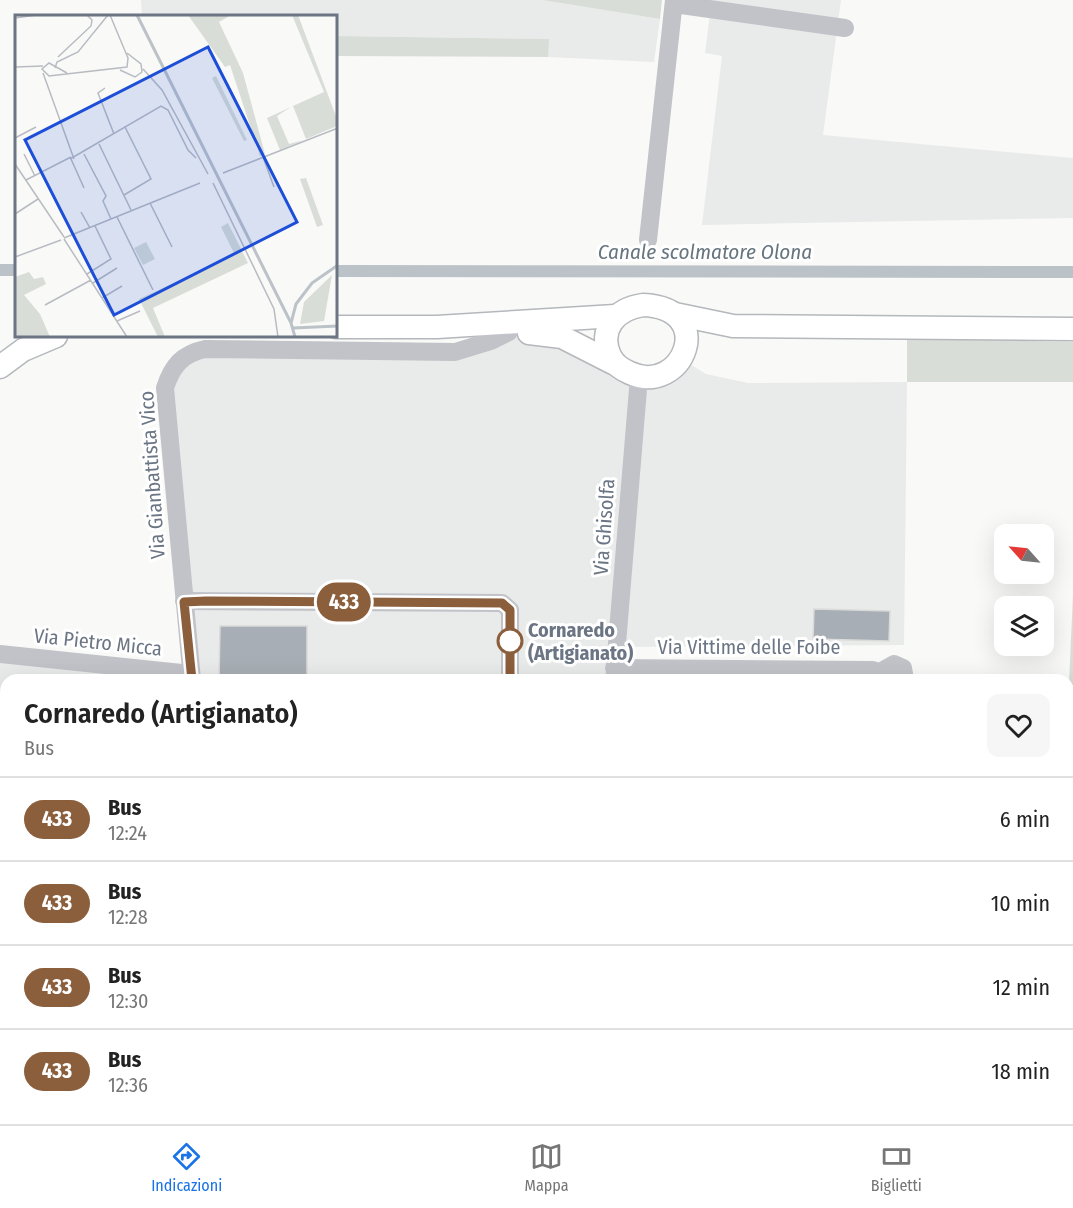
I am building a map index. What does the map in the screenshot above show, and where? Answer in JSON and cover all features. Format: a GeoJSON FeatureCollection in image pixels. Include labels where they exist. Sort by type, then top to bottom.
{"type":"FeatureCollection","features":[{"type":"Feature","properties":{"kind":"main road"},"geometry":{"type":"LineString","coordinates":[[613,363],[606,338],[615,316],[624,309],[643,305],[658,306],[675,314],[733,326],[1073,329]]}},
{"type":"Feature","properties":{"kind":"main road"},"geometry":{"type":"LineString","coordinates":[[675,314],[684,325],[688,338],[686,351]]}},
{"type":"Feature","properties":{"kind":"main road"},"geometry":{"type":"LineString","coordinates":[[338,327],[437,327],[615,316]]}},
{"type":"Feature","properties":{"kind":"main road"},"geometry":{"type":"LineString","coordinates":[[437,327],[562,337],[639,377],[660,375],[675,367],[686,351],[701,338],[733,326]]}},
{"type":"Feature","properties":{"kind":"main road"},"geometry":{"type":"LineString","coordinates":[[1,366],[23,350],[51,338]]}},
{"type":"Feature","properties":{"kind":"street"},"geometry":{"type":"LineString","coordinates":[[648,240],[674,2],[845,28]]}},
{"type":"Feature","properties":{"kind":"street","name":"Via Gianbattista Vico"},"geometry":{"type":"LineString","coordinates":[[192,674],[165,388],[170,374],[179,361],[192,352],[205,350],[455,352],[491,341],[509,332]]}},
{"type":"Feature","properties":{"kind":"street","name":"Via Ghisolfa"},"geometry":{"type":"LineString","coordinates":[[614,674],[639,377]]}},
{"type":"Feature","properties":{"kind":"street"},"geometry":{"type":"LineString","coordinates":[[184,602],[502,603],[510,610],[510,674]]}},
{"type":"Feature","properties":{"kind":"street","name":"Via Pietro Micca"},"geometry":{"type":"LineString","coordinates":[[0,654],[167,674]]}},
{"type":"Feature","properties":{"kind":"street","name":"Via Vittime delle Foibe"},"geometry":{"type":"LineString","coordinates":[[885,674],[887,666],[898,664],[905,674]]}},
{"type":"Feature","properties":{"kind":"shaded area"},"geometry":{"type":"Polygon","coordinates":[[[141,0],[542,0],[660,19],[654,62],[548,57],[548,39],[338,36],[338,15],[142,15],[141,0]]]}},
{"type":"Feature","properties":{"kind":"shaded area"},"geometry":{"type":"Polygon","coordinates":[[[542,0],[662,0],[660,19],[542,0]]]}},
{"type":"Feature","properties":{"kind":"shaded area"},"geometry":{"type":"Polygon","coordinates":[[[679,0],[841,0],[823,135],[1073,158],[1073,218],[702,225],[722,56],[705,53],[710,14],[679,0]]]}},
{"type":"Feature","properties":{"kind":"shaded area"},"geometry":{"type":"Polygon","coordinates":[[[338,36],[549,39],[548,57],[338,56],[338,36]]]}},
{"type":"Feature","properties":{"kind":"shaded area"},"geometry":{"type":"Polygon","coordinates":[[[509,332],[536,333],[639,377],[616,600],[605,674],[191,674],[165,388],[191,352],[455,352],[509,332]]]}},
{"type":"Feature","properties":{"kind":"shaded area"},"geometry":{"type":"Polygon","coordinates":[[[907,338],[1073,342],[1073,382],[907,382],[907,338]]]}},
{"type":"Feature","properties":{"kind":"shaded area"},"geometry":{"type":"Polygon","coordinates":[[[688,363],[706,374],[748,383],[907,382],[904,645],[624,647],[645,383],[688,363]]]}},
{"type":"Feature","properties":{"kind":"shaded area"},"geometry":{"type":"Polygon","coordinates":[[[1073,595],[1073,674],[1069,674],[1073,595]]]}},
{"type":"Feature","properties":{"kind":"shaded area"},"geometry":{"type":"Polygon","coordinates":[[[0,654],[191,674],[0,674],[0,654]]]}},
{"type":"Feature","properties":{"kind":"building"},"geometry":{"type":"Polygon","coordinates":[[[814,609],[890,611],[889,641],[813,639],[814,609]]]}},
{"type":"Feature","properties":{"kind":"building"},"geometry":{"type":"Polygon","coordinates":[[[220,626],[307,626],[307,674],[219,674],[220,626]]]}},
{"type":"Feature","properties":{"kind":"waterway","name":"Canale scolmatore Olona"},"geometry":{"type":"LineString","coordinates":[[0,270],[15,270]]}},
{"type":"Feature","properties":{"kind":"waterway","name":"Canale scolmatore Olona"},"geometry":{"type":"LineString","coordinates":[[338,271],[1073,272]]}},
{"type":"Feature","properties":{"kind":"bus line","name":"433"},"geometry":{"type":"LineString","coordinates":[[191,674],[184,602],[206,601],[502,603],[510,610],[511,616],[510,674]]}},
{"type":"Feature","properties":{"kind":"place","name":"Cornaredo (Artigianato)"},"geometry":{"type":"Point","coordinates":[510,641]}}]}
